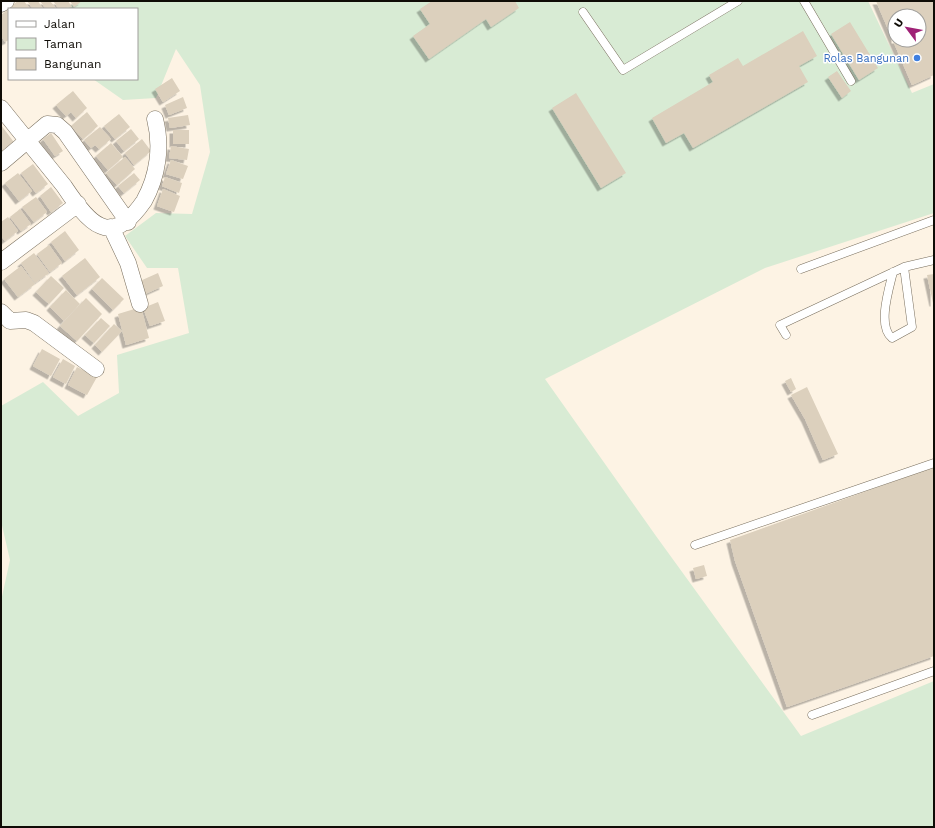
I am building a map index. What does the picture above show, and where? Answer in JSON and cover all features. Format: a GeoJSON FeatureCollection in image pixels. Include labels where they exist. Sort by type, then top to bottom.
{"type":"FeatureCollection","features":[{"type":"Feature","properties":{"kind":"street"},"geometry":{"type":"LineString","coordinates":[[1,4],[6,1]]}},
{"type":"Feature","properties":{"kind":"street"},"geometry":{"type":"LineString","coordinates":[[1,108],[91,220],[101,227],[110,227],[128,222],[138,211],[154,181],[159,140],[155,119]]}},
{"type":"Feature","properties":{"kind":"street"},"geometry":{"type":"LineString","coordinates":[[1,163],[47,124],[57,125],[65,132],[128,222]]}},
{"type":"Feature","properties":{"kind":"street"},"geometry":{"type":"LineString","coordinates":[[1,262],[78,204]]}},
{"type":"Feature","properties":{"kind":"street"},"geometry":{"type":"LineString","coordinates":[[110,227],[128,264],[140,304]]}},
{"type":"Feature","properties":{"kind":"street"},"geometry":{"type":"LineString","coordinates":[[1,312],[10,321],[26,320],[34,323],[96,369]]}},
{"type":"Feature","properties":{"kind":"lane"},"geometry":{"type":"LineString","coordinates":[[583,12],[623,70],[738,1]]}},
{"type":"Feature","properties":{"kind":"lane"},"geometry":{"type":"LineString","coordinates":[[804,1],[850,81]]}},
{"type":"Feature","properties":{"kind":"lane"},"geometry":{"type":"LineString","coordinates":[[802,269],[934,220]]}},
{"type":"Feature","properties":{"kind":"lane"},"geometry":{"type":"LineString","coordinates":[[786,335],[780,325],[904,267],[934,260]]}},
{"type":"Feature","properties":{"kind":"lane"},"geometry":{"type":"LineString","coordinates":[[893,272],[887,299],[884,326],[892,338],[912,327],[904,267]]}},
{"type":"Feature","properties":{"kind":"lane"},"geometry":{"type":"LineString","coordinates":[[694,545],[934,463]]}},
{"type":"Feature","properties":{"kind":"lane"},"geometry":{"type":"LineString","coordinates":[[812,715],[934,671]]}},
{"type":"Feature","properties":{"kind":"green space"},"geometry":{"type":"Polygon","coordinates":[[[80,1],[868,1],[887,41],[887,48],[890,48],[912,93],[934,84],[934,213],[765,268],[545,379],[656,536],[801,736],[934,681],[934,827],[1,827],[1,601],[10,560],[1,521],[1,406],[43,382],[78,416],[119,393],[117,355],[189,333],[178,268],[147,268],[125,236],[156,213],[192,214],[210,152],[200,85],[176,49],[156,98],[123,100],[94,80],[138,80],[138,8],[65,8],[80,1]]]}},
{"type":"Feature","properties":{"kind":"building"},"geometry":{"type":"Polygon","coordinates":[[[18,1],[24,1],[29,8],[12,8],[11,6],[18,1]]]}},
{"type":"Feature","properties":{"kind":"building"},"geometry":{"type":"Polygon","coordinates":[[[27,1],[38,1],[42,8],[32,8],[27,1]]]}},
{"type":"Feature","properties":{"kind":"building"},"geometry":{"type":"Polygon","coordinates":[[[40,1],[50,1],[56,8],[45,8],[40,1]]]}},
{"type":"Feature","properties":{"kind":"building"},"geometry":{"type":"Polygon","coordinates":[[[53,1],[68,1],[72,7],[66,8],[58,8],[53,1]]]}},
{"type":"Feature","properties":{"kind":"building"},"geometry":{"type":"Polygon","coordinates":[[[70,1],[82,1],[74,7],[70,1]]]}},
{"type":"Feature","properties":{"kind":"building"},"geometry":{"type":"Polygon","coordinates":[[[432,1],[515,1],[519,8],[491,27],[486,19],[429,59],[413,36],[430,24],[420,9],[432,1]]]}},
{"type":"Feature","properties":{"kind":"building","name":"Rolas Bangunan"},"geometry":{"type":"Polygon","coordinates":[[[876,1],[934,1],[934,75],[912,85],[896,48],[927,48],[927,8],[887,8],[887,27],[876,1]]]}},
{"type":"Feature","properties":{"kind":"building"},"geometry":{"type":"Polygon","coordinates":[[[8,10],[8,40],[5,42],[1,36],[1,15],[8,10]]]}},
{"type":"Feature","properties":{"kind":"building"},"geometry":{"type":"Polygon","coordinates":[[[850,22],[878,68],[859,80],[831,34],[850,22]]]}},
{"type":"Feature","properties":{"kind":"building"},"geometry":{"type":"Polygon","coordinates":[[[803,31],[817,56],[799,66],[808,82],[693,148],[684,133],[666,143],[652,118],[713,82],[709,75],[738,58],[743,66],[803,31]]]}},
{"type":"Feature","properties":{"kind":"building"},"geometry":{"type":"Polygon","coordinates":[[[837,71],[851,91],[842,98],[828,77],[837,71]]]}},
{"type":"Feature","properties":{"kind":"building"},"geometry":{"type":"Polygon","coordinates":[[[172,78],[180,91],[163,102],[155,89],[172,78]]]}},
{"type":"Feature","properties":{"kind":"building"},"geometry":{"type":"Polygon","coordinates":[[[73,91],[87,108],[76,118],[71,112],[66,116],[56,105],[73,91]]]}},
{"type":"Feature","properties":{"kind":"building"},"geometry":{"type":"Polygon","coordinates":[[[576,93],[626,173],[601,188],[552,108],[576,93]]]}},
{"type":"Feature","properties":{"kind":"building"},"geometry":{"type":"Polygon","coordinates":[[[183,97],[187,108],[169,115],[165,105],[183,97]]]}},
{"type":"Feature","properties":{"kind":"building"},"geometry":{"type":"Polygon","coordinates":[[[87,112],[98,126],[83,139],[71,126],[87,112]]]}},
{"type":"Feature","properties":{"kind":"building"},"geometry":{"type":"Polygon","coordinates":[[[119,114],[130,127],[115,139],[104,126],[119,114]]]}},
{"type":"Feature","properties":{"kind":"building"},"geometry":{"type":"Polygon","coordinates":[[[188,115],[190,125],[170,128],[168,118],[188,115]]]}},
{"type":"Feature","properties":{"kind":"building"},"geometry":{"type":"Polygon","coordinates":[[[1,125],[16,145],[1,156],[1,125]]]}},
{"type":"Feature","properties":{"kind":"building"},"geometry":{"type":"Polygon","coordinates":[[[100,127],[111,139],[99,149],[95,145],[91,148],[84,140],[100,127]]]}},
{"type":"Feature","properties":{"kind":"building"},"geometry":{"type":"Polygon","coordinates":[[[131,129],[139,139],[124,151],[116,141],[131,129]]]}},
{"type":"Feature","properties":{"kind":"building"},"geometry":{"type":"Polygon","coordinates":[[[173,130],[189,130],[189,144],[173,144],[173,130]]]}},
{"type":"Feature","properties":{"kind":"building"},"geometry":{"type":"Polygon","coordinates":[[[51,133],[63,151],[55,156],[43,139],[51,133]]]}},
{"type":"Feature","properties":{"kind":"building"},"geometry":{"type":"Polygon","coordinates":[[[142,139],[151,151],[134,165],[125,153],[142,139]]]}},
{"type":"Feature","properties":{"kind":"building"},"geometry":{"type":"Polygon","coordinates":[[[111,143],[123,157],[108,170],[96,156],[111,143]]]}},
{"type":"Feature","properties":{"kind":"building"},"geometry":{"type":"Polygon","coordinates":[[[171,146],[189,149],[187,160],[169,158],[171,146]]]}},
{"type":"Feature","properties":{"kind":"building"},"geometry":{"type":"Polygon","coordinates":[[[125,157],[135,169],[117,185],[106,173],[125,157]]]}},
{"type":"Feature","properties":{"kind":"building"},"geometry":{"type":"Polygon","coordinates":[[[171,160],[188,166],[183,179],[166,174],[171,160]]]}},
{"type":"Feature","properties":{"kind":"building"},"geometry":{"type":"Polygon","coordinates":[[[33,164],[48,184],[36,193],[21,173],[33,164]]]}},
{"type":"Feature","properties":{"kind":"building"},"geometry":{"type":"Polygon","coordinates":[[[18,173],[32,191],[19,201],[5,183],[18,173]]]}},
{"type":"Feature","properties":{"kind":"building"},"geometry":{"type":"Polygon","coordinates":[[[134,173],[140,180],[124,193],[118,186],[134,173]]]}},
{"type":"Feature","properties":{"kind":"building"},"geometry":{"type":"Polygon","coordinates":[[[165,177],[182,183],[179,193],[162,186],[165,177]]]}},
{"type":"Feature","properties":{"kind":"building"},"geometry":{"type":"Polygon","coordinates":[[[51,187],[63,203],[51,212],[40,196],[51,187]]]}},
{"type":"Feature","properties":{"kind":"building"},"geometry":{"type":"Polygon","coordinates":[[[163,189],[180,196],[174,212],[157,206],[163,189]]]}},
{"type":"Feature","properties":{"kind":"building"},"geometry":{"type":"Polygon","coordinates":[[[36,197],[47,212],[34,222],[22,207],[36,197]]]}},
{"type":"Feature","properties":{"kind":"building"},"geometry":{"type":"Polygon","coordinates":[[[20,209],[31,224],[21,231],[10,217],[20,209]]]}},
{"type":"Feature","properties":{"kind":"building"},"geometry":{"type":"Polygon","coordinates":[[[8,217],[18,231],[5,241],[1,236],[1,222],[8,217]]]}},
{"type":"Feature","properties":{"kind":"building"},"geometry":{"type":"Polygon","coordinates":[[[65,231],[79,250],[65,261],[51,242],[65,231]]]}},
{"type":"Feature","properties":{"kind":"building"},"geometry":{"type":"Polygon","coordinates":[[[49,245],[62,263],[50,272],[37,254],[49,245]]]}},
{"type":"Feature","properties":{"kind":"building"},"geometry":{"type":"Polygon","coordinates":[[[34,253],[49,273],[35,283],[21,263],[34,253]]]}},
{"type":"Feature","properties":{"kind":"building"},"geometry":{"type":"Polygon","coordinates":[[[85,258],[100,277],[77,295],[62,276],[85,258]]]}},
{"type":"Feature","properties":{"kind":"building"},"geometry":{"type":"Polygon","coordinates":[[[21,266],[35,284],[18,297],[4,279],[21,266]]]}},
{"type":"Feature","properties":{"kind":"building"},"geometry":{"type":"Polygon","coordinates":[[[158,273],[163,286],[145,294],[140,281],[158,273]]]}},
{"type":"Feature","properties":{"kind":"building"},"geometry":{"type":"Polygon","coordinates":[[[934,274],[934,303],[933,303],[927,275],[934,274]]]}},
{"type":"Feature","properties":{"kind":"building"},"geometry":{"type":"Polygon","coordinates":[[[51,276],[64,288],[49,304],[36,292],[51,276]]]}},
{"type":"Feature","properties":{"kind":"building"},"geometry":{"type":"Polygon","coordinates":[[[102,278],[124,299],[113,310],[92,289],[102,278]]]}},
{"type":"Feature","properties":{"kind":"building"},"geometry":{"type":"Polygon","coordinates":[[[66,290],[80,304],[64,321],[50,307],[66,290]]]}},
{"type":"Feature","properties":{"kind":"building"},"geometry":{"type":"Polygon","coordinates":[[[86,298],[102,314],[77,341],[60,326],[86,298]]]}},
{"type":"Feature","properties":{"kind":"building"},"geometry":{"type":"Polygon","coordinates":[[[158,302],[165,321],[150,326],[143,308],[158,302]]]}},
{"type":"Feature","properties":{"kind":"building"},"geometry":{"type":"Polygon","coordinates":[[[141,307],[149,338],[126,345],[118,314],[141,307]]]}},
{"type":"Feature","properties":{"kind":"building"},"geometry":{"type":"Polygon","coordinates":[[[101,318],[110,326],[94,343],[85,335],[101,318]]]}},
{"type":"Feature","properties":{"kind":"building"},"geometry":{"type":"Polygon","coordinates":[[[114,324],[122,331],[102,352],[95,345],[114,324]]]}},
{"type":"Feature","properties":{"kind":"building"},"geometry":{"type":"Polygon","coordinates":[[[42,349],[60,359],[51,376],[33,366],[42,349]]]}},
{"type":"Feature","properties":{"kind":"building"},"geometry":{"type":"Polygon","coordinates":[[[63,359],[75,366],[66,384],[53,377],[63,359]]]}},
{"type":"Feature","properties":{"kind":"building"},"geometry":{"type":"Polygon","coordinates":[[[77,367],[97,377],[87,395],[68,385],[77,367]]]}},
{"type":"Feature","properties":{"kind":"building"},"geometry":{"type":"Polygon","coordinates":[[[791,378],[796,389],[791,392],[785,381],[791,378]]]}},
{"type":"Feature","properties":{"kind":"building"},"geometry":{"type":"Polygon","coordinates":[[[807,387],[838,454],[823,460],[805,419],[791,395],[807,387]]]}},
{"type":"Feature","properties":{"kind":"building"},"geometry":{"type":"Polygon","coordinates":[[[934,467],[934,656],[787,707],[735,561],[730,540],[934,467]]]}},
{"type":"Feature","properties":{"kind":"building"},"geometry":{"type":"Polygon","coordinates":[[[704,565],[707,576],[696,579],[693,568],[704,565]]]}},
{"type":"Feature","properties":{"kind":"place","name":"Rolas Bangunan"},"geometry":{"type":"Point","coordinates":[917,58]}}]}
